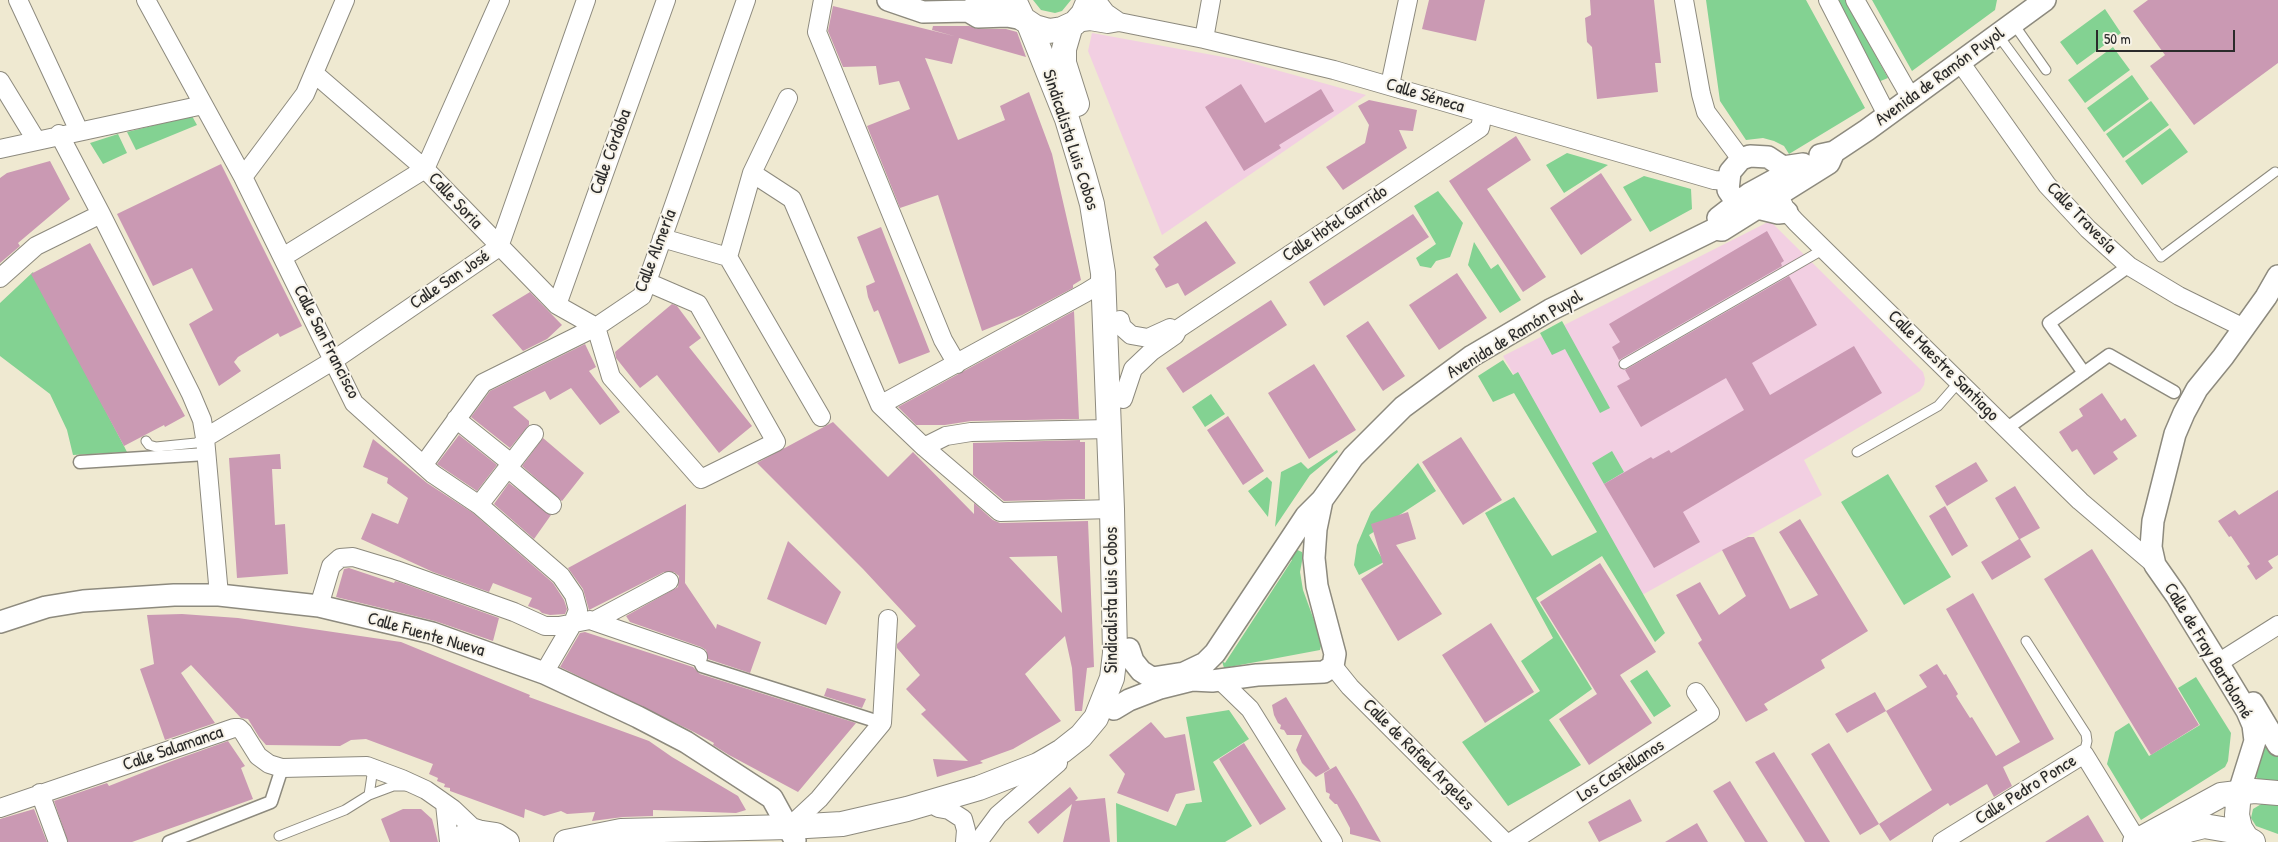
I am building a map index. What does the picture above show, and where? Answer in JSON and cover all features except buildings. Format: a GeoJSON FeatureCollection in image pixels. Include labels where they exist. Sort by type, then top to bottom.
{"type":"FeatureCollection","features":[{"type":"Feature","properties":{"kind":"main road","name":"Sindicalista Luis Cobos"},"geometry":{"type":"LineString","coordinates":[[721,842],[845,832],[949,812],[1030,780],[1058,763],[1086,744],[1104,725],[1114,709],[1122,685],[1124,658],[1129,649],[1130,622],[1120,320],[1116,264],[1101,180],[1064,63],[1064,49],[1073,24],[1083,14],[1089,0]]}},
{"type":"Feature","properties":{"kind":"main road","name":"Sindicalista Luis Cobos"},"geometry":{"type":"LineString","coordinates":[[566,842],[620,831],[793,836],[907,809],[979,788],[1038,765],[1062,751],[1081,736],[1096,718],[1112,678],[1115,653],[1110,429],[1103,273],[1092,204],[1067,119],[1022,14]]}},
{"type":"Feature","properties":{"kind":"main road"},"geometry":{"type":"LineString","coordinates":[[1022,14],[1049,31],[1062,29],[1073,24]]}},
{"type":"Feature","properties":{"kind":"main road"},"geometry":{"type":"LineString","coordinates":[[2137,841],[2235,787],[2278,793]]}},
{"type":"Feature","properties":{"kind":"main road"},"geometry":{"type":"LineString","coordinates":[[2235,787],[2240,828],[2250,840]]}},
{"type":"Feature","properties":{"kind":"main road"},"geometry":{"type":"LineString","coordinates":[[2165,842],[2188,830],[2204,826],[2234,831],[2250,840]]}},
{"type":"Feature","properties":{"kind":"main road"},"geometry":{"type":"LineString","coordinates":[[455,842],[466,835],[496,837]]}},
{"type":"Feature","properties":{"kind":"street"},"geometry":{"type":"LineString","coordinates":[[18,0],[79,130]]}},
{"type":"Feature","properties":{"kind":"street","name":"Calle San Francisco"},"geometry":{"type":"LineString","coordinates":[[146,0],[243,177],[354,403],[433,474],[479,505],[562,576],[574,595],[578,610],[544,673]]}},
{"type":"Feature","properties":{"kind":"street"},"geometry":{"type":"LineString","coordinates":[[243,177],[305,94],[345,0]]}},
{"type":"Feature","properties":{"kind":"street"},"geometry":{"type":"LineString","coordinates":[[283,257],[425,169],[500,0]]}},
{"type":"Feature","properties":{"kind":"street","name":"Calle San José"},"geometry":{"type":"LineString","coordinates":[[206,446],[499,247],[586,0]]}},
{"type":"Feature","properties":{"kind":"street","name":"Calle Córdoba"},"geometry":{"type":"LineString","coordinates":[[557,305],[666,0]]}},
{"type":"Feature","properties":{"kind":"street","name":"Calle Almería"},"geometry":{"type":"LineString","coordinates":[[424,464],[484,383],[596,327],[642,296],[746,0]]}},
{"type":"Feature","properties":{"kind":"street"},"geometry":{"type":"LineString","coordinates":[[822,0],[816,32],[943,340],[957,364]]}},
{"type":"Feature","properties":{"kind":"street"},"geometry":{"type":"LineString","coordinates":[[888,0],[923,12],[968,12],[978,17],[1022,14]]}},
{"type":"Feature","properties":{"kind":"street"},"geometry":{"type":"LineString","coordinates":[[968,12],[978,6],[996,0]]}},
{"type":"Feature","properties":{"kind":"street","name":"Calle Séneca"},"geometry":{"type":"LineString","coordinates":[[1096,0],[1106,14],[1119,22],[1204,39],[1390,85],[1714,180],[1728,181]]}},
{"type":"Feature","properties":{"kind":"street"},"geometry":{"type":"LineString","coordinates":[[1204,39],[1211,0]]}},
{"type":"Feature","properties":{"kind":"street"},"geometry":{"type":"LineString","coordinates":[[1390,85],[1408,0]]}},
{"type":"Feature","properties":{"kind":"street"},"geometry":{"type":"LineString","coordinates":[[1684,0],[1706,112],[1741,159]]}},
{"type":"Feature","properties":{"kind":"street"},"geometry":{"type":"LineString","coordinates":[[1828,0],[1887,115]]}},
{"type":"Feature","properties":{"kind":"street"},"geometry":{"type":"LineString","coordinates":[[1855,0],[1910,98]]}},
{"type":"Feature","properties":{"kind":"street","name":"Avenida de Ramón Puyol"},"geometry":{"type":"LineString","coordinates":[[1129,649],[1133,661],[1141,671],[1152,678],[1184,674],[1206,663],[1215,653],[1306,516],[1322,500],[1353,458],[1403,407],[1472,356],[1550,310],[1715,230],[1722,230],[1746,206],[1780,186],[1818,158],[1887,115],[2045,0]]}},
{"type":"Feature","properties":{"kind":"street","name":"Calle Séneca"},"geometry":{"type":"LineString","coordinates":[[1073,24],[1090,20],[1108,24],[1119,22]]}},
{"type":"Feature","properties":{"kind":"street","name":"Calle Travesía"},"geometry":{"type":"LineString","coordinates":[[1960,62],[2047,185],[2088,229],[2129,266],[2179,296],[2244,328]]}},
{"type":"Feature","properties":{"kind":"street","name":"Calle Soria"},"geometry":{"type":"LineString","coordinates":[[315,74],[425,169],[557,305],[596,327]]}},
{"type":"Feature","properties":{"kind":"street"},"geometry":{"type":"LineString","coordinates":[[0,81],[36,140]]}},
{"type":"Feature","properties":{"kind":"street"},"geometry":{"type":"LineString","coordinates":[[728,257],[752,173],[788,98]]}},
{"type":"Feature","properties":{"kind":"street"},"geometry":{"type":"LineString","coordinates":[[0,149],[59,134],[203,105]]}},
{"type":"Feature","properties":{"kind":"street","name":"Calle Hotel Garrido"},"geometry":{"type":"LineString","coordinates":[[1123,400],[1133,368],[1152,351],[1175,335],[1178,329],[1480,128],[1483,113]]}},
{"type":"Feature","properties":{"kind":"street"},"geometry":{"type":"LineString","coordinates":[[59,134],[101,214],[191,394],[202,420],[219,595]]}},
{"type":"Feature","properties":{"kind":"street"},"geometry":{"type":"LineString","coordinates":[[1746,206],[1730,195],[1728,181],[1730,172],[1741,159],[1759,155],[1780,186]]}},
{"type":"Feature","properties":{"kind":"street","name":"Avenida de Ramón Puyol"},"geometry":{"type":"LineString","coordinates":[[1780,186],[1829,164],[1818,158]]}},
{"type":"Feature","properties":{"kind":"street"},"geometry":{"type":"LineString","coordinates":[[752,173],[792,199],[880,406],[924,447],[1000,512],[1112,509]]}},
{"type":"Feature","properties":{"kind":"street","name":"Calle Maestre Santiago"},"geometry":{"type":"LineString","coordinates":[[1780,186],[1824,249],[2080,501],[2155,565]]}},
{"type":"Feature","properties":{"kind":"street"},"geometry":{"type":"LineString","coordinates":[[0,278],[36,246],[101,214]]}},
{"type":"Feature","properties":{"kind":"street"},"geometry":{"type":"LineString","coordinates":[[662,238],[728,257],[821,417]]}},
{"type":"Feature","properties":{"kind":"street"},"geometry":{"type":"LineString","coordinates":[[2084,373],[2049,323],[2129,266]]}},
{"type":"Feature","properties":{"kind":"street"},"geometry":{"type":"LineString","coordinates":[[880,406],[1085,294],[1098,285],[1103,273]]}},
{"type":"Feature","properties":{"kind":"street","name":"Calle de Fray Bartolomé"},"geometry":{"type":"LineString","coordinates":[[2278,276],[2244,328],[2197,389],[2184,413],[2175,434],[2153,521],[2151,547],[2155,565],[2222,660],[2278,745]]}},
{"type":"Feature","properties":{"kind":"street"},"geometry":{"type":"LineString","coordinates":[[596,327],[612,377],[701,479],[776,442],[698,304],[647,282]]}},
{"type":"Feature","properties":{"kind":"street","name":"Calle Hotel Garrido"},"geometry":{"type":"LineString","coordinates":[[1120,320],[1122,326],[1131,335],[1148,338],[1171,328],[1178,329]]}},
{"type":"Feature","properties":{"kind":"street"},"geometry":{"type":"LineString","coordinates":[[2006,428],[2109,355],[2174,392]]}},
{"type":"Feature","properties":{"kind":"street"},"geometry":{"type":"LineString","coordinates":[[456,420],[552,504]]}},
{"type":"Feature","properties":{"kind":"street"},"geometry":{"type":"LineString","coordinates":[[924,447],[946,436],[971,432],[1110,429]]}},
{"type":"Feature","properties":{"kind":"street"},"geometry":{"type":"LineString","coordinates":[[479,505],[534,434]]}},
{"type":"Feature","properties":{"kind":"street"},"geometry":{"type":"LineString","coordinates":[[80,462],[206,446]]}},
{"type":"Feature","properties":{"kind":"street","name":"Calle de Fray Bartolomé"},"geometry":{"type":"LineString","coordinates":[[2160,498],[2162,540],[2167,560],[2222,660],[2253,725],[2255,740],[2235,787]]}},
{"type":"Feature","properties":{"kind":"street","name":"Avenida de Ramón Puyol"},"geometry":{"type":"LineString","coordinates":[[1322,500],[1316,529],[1314,558],[1317,586],[1335,654],[1333,666]]}},
{"type":"Feature","properties":{"kind":"street"},"geometry":{"type":"LineString","coordinates":[[1284,548],[1290,544],[1302,544],[1312,552],[1314,558]]}},
{"type":"Feature","properties":{"kind":"street"},"geometry":{"type":"LineString","coordinates":[[319,606],[331,566],[340,558],[353,557],[396,570],[514,612],[545,626],[594,621],[698,657],[702,666],[882,723]]}},
{"type":"Feature","properties":{"kind":"street"},"geometry":{"type":"LineString","coordinates":[[594,621],[669,581]]}},
{"type":"Feature","properties":{"kind":"street","name":"Calle Fuente Nueva"},"geometry":{"type":"LineString","coordinates":[[0,622],[46,607],[83,601],[174,595],[219,595],[319,606],[432,633],[544,673],[638,717],[701,752],[772,798],[793,836]]}},
{"type":"Feature","properties":{"kind":"street"},"geometry":{"type":"LineString","coordinates":[[793,836],[819,799],[882,723],[888,619]]}},
{"type":"Feature","properties":{"kind":"street","name":"Calle de Fray Bartolomé"},"geometry":{"type":"LineString","coordinates":[[2222,660],[2278,625]]}},
{"type":"Feature","properties":{"kind":"street"},"geometry":{"type":"LineString","coordinates":[[1215,653],[1214,668],[1220,680],[1250,709]]}},
{"type":"Feature","properties":{"kind":"street"},"geometry":{"type":"LineString","coordinates":[[1114,709],[1129,700],[1160,688],[1192,680],[1220,680],[1324,672],[1333,666]]}},
{"type":"Feature","properties":{"kind":"street","name":"Calle de Rafael Argeles"},"geometry":{"type":"LineString","coordinates":[[1333,666],[1350,687],[1505,842]]}},
{"type":"Feature","properties":{"kind":"street"},"geometry":{"type":"LineString","coordinates":[[1257,676],[1248,687],[1247,702],[1250,709],[1333,842]]}},
{"type":"Feature","properties":{"kind":"street","name":"Los Castellanos"},"geometry":{"type":"LineString","coordinates":[[1511,842],[1710,714],[1696,692]]}},
{"type":"Feature","properties":{"kind":"street","name":"Calle Salamanca"},"geometry":{"type":"LineString","coordinates":[[0,808],[234,728],[239,728],[258,756],[269,764],[282,768],[367,766],[402,778],[420,787],[454,809],[472,827],[496,837]]}},
{"type":"Feature","properties":{"kind":"street"},"geometry":{"type":"LineString","coordinates":[[2084,754],[2137,841]]}},
{"type":"Feature","properties":{"kind":"street","name":"Calle Pedro Ponce"},"geometry":{"type":"LineString","coordinates":[[1942,842],[2084,754]]}},
{"type":"Feature","properties":{"kind":"street"},"geometry":{"type":"LineString","coordinates":[[978,842],[998,815],[1058,763]]}},
{"type":"Feature","properties":{"kind":"street"},"geometry":{"type":"LineString","coordinates":[[169,842],[271,802],[282,768]]}},
{"type":"Feature","properties":{"kind":"street"},"geometry":{"type":"LineString","coordinates":[[40,793],[58,842]]}},
{"type":"Feature","properties":{"kind":"street"},"geometry":{"type":"LineString","coordinates":[[445,804],[449,842]]}},
{"type":"Feature","properties":{"kind":"street"},"geometry":{"type":"LineString","coordinates":[[949,812],[988,818],[998,815]]}},
{"type":"Feature","properties":{"kind":"street"},"geometry":{"type":"LineString","coordinates":[[949,812],[965,825],[965,842]]}},
{"type":"Feature","properties":{"kind":"lane"},"geometry":{"type":"LineString","coordinates":[[2005,29],[2046,70]]}},
{"type":"Feature","properties":{"kind":"lane"},"geometry":{"type":"LineString","coordinates":[[2005,29],[2161,257],[2274,172]]}},
{"type":"Feature","properties":{"kind":"lane"},"geometry":{"type":"LineString","coordinates":[[1624,364],[1824,249]]}},
{"type":"Feature","properties":{"kind":"lane"},"geometry":{"type":"LineString","coordinates":[[1857,452],[1938,406],[1960,382]]}},
{"type":"Feature","properties":{"kind":"lane"},"geometry":{"type":"LineString","coordinates":[[146,441],[148,445],[156,448],[196,443],[206,446]]}},
{"type":"Feature","properties":{"kind":"lane"},"geometry":{"type":"LineString","coordinates":[[2026,641],[2086,734],[2087,740],[2084,754]]}},
{"type":"Feature","properties":{"kind":"lane"},"geometry":{"type":"LineString","coordinates":[[367,766],[372,774],[370,795]]}},
{"type":"Feature","properties":{"kind":"lane"},"geometry":{"type":"LineString","coordinates":[[278,836],[345,810],[370,795],[393,786],[420,787]]}},
{"type":"Feature","properties":{"kind":"shaded area"},"geometry":{"type":"Polygon","coordinates":[[[1092,33],[1240,60],[1366,95],[1162,235],[1088,51],[1092,33]]]}},
{"type":"Feature","properties":{"kind":"shaded area"},"geometry":{"type":"Polygon","coordinates":[[[1770,221],[1923,372],[1924,385],[1920,391],[1804,460],[1822,495],[1642,595],[1503,356],[1770,221]]]}},
{"type":"Feature","properties":{"kind":"green space"},"geometry":{"type":"Polygon","coordinates":[[[1033,0],[1071,0],[1062,11],[1055,13],[1041,10],[1033,0]]]}},
{"type":"Feature","properties":{"kind":"green space"},"geometry":{"type":"Polygon","coordinates":[[[1706,0],[1806,0],[1865,108],[1789,154],[1784,146],[1774,141],[1763,138],[1746,140],[1720,101],[1706,0]]]}},
{"type":"Feature","properties":{"kind":"green space"},"geometry":{"type":"Polygon","coordinates":[[[1837,0],[1845,0],[1888,78],[1878,82],[1837,0]]]}},
{"type":"Feature","properties":{"kind":"green space"},"geometry":{"type":"Polygon","coordinates":[[[1872,0],[1997,0],[1995,10],[1912,71],[1872,0]]]}},
{"type":"Feature","properties":{"kind":"green space"},"geometry":{"type":"Polygon","coordinates":[[[2105,9],[2121,33],[2077,65],[2060,42],[2105,9]]]}},
{"type":"Feature","properties":{"kind":"green space"},"geometry":{"type":"Polygon","coordinates":[[[2113,47],[2130,70],[2085,103],[2068,80],[2113,47]]]}},
{"type":"Feature","properties":{"kind":"green space"},"geometry":{"type":"Polygon","coordinates":[[[2132,75],[2149,99],[2104,132],[2087,108],[2132,75]]]}},
{"type":"Feature","properties":{"kind":"green space"},"geometry":{"type":"Polygon","coordinates":[[[2151,101],[2169,125],[2123,158],[2106,134],[2151,101]]]}},
{"type":"Feature","properties":{"kind":"green space"},"geometry":{"type":"Polygon","coordinates":[[[192,116],[197,125],[136,150],[127,132],[192,116]]]}},
{"type":"Feature","properties":{"kind":"green space"},"geometry":{"type":"Polygon","coordinates":[[[2170,128],[2188,152],[2142,185],[2125,161],[2170,128]]]}},
{"type":"Feature","properties":{"kind":"green space"},"geometry":{"type":"Polygon","coordinates":[[[118,134],[127,153],[103,164],[90,143],[118,134]]]}},
{"type":"Feature","properties":{"kind":"green space"},"geometry":{"type":"Polygon","coordinates":[[[1567,153],[1608,165],[1564,193],[1546,165],[1567,153]]]}},
{"type":"Feature","properties":{"kind":"green space"},"geometry":{"type":"Polygon","coordinates":[[[1644,176],[1691,189],[1692,209],[1650,232],[1623,187],[1644,176]]]}},
{"type":"Feature","properties":{"kind":"green space"},"geometry":{"type":"Polygon","coordinates":[[[1438,191],[1463,223],[1450,257],[1436,261],[1431,268],[1420,266],[1416,258],[1436,244],[1414,206],[1438,191]]]}},
{"type":"Feature","properties":{"kind":"green space"},"geometry":{"type":"Polygon","coordinates":[[[1474,242],[1491,269],[1498,264],[1521,300],[1500,313],[1468,265],[1474,242]]]}},
{"type":"Feature","properties":{"kind":"green space"},"geometry":{"type":"Polygon","coordinates":[[[33,272],[127,452],[73,455],[67,430],[50,394],[0,356],[0,303],[33,272]]]}},
{"type":"Feature","properties":{"kind":"green space"},"geometry":{"type":"Polygon","coordinates":[[[1562,321],[1610,408],[1600,413],[1565,349],[1552,355],[1540,333],[1562,321]]]}},
{"type":"Feature","properties":{"kind":"green space"},"geometry":{"type":"Polygon","coordinates":[[[1503,360],[1513,375],[1518,372],[1665,633],[1655,642],[1602,556],[1536,598],[1592,689],[1549,720],[1581,765],[1508,806],[1462,742],[1540,691],[1521,661],[1553,638],[1485,513],[1514,497],[1552,556],[1597,532],[1514,393],[1493,402],[1478,376],[1503,360]]]}},
{"type":"Feature","properties":{"kind":"green space"},"geometry":{"type":"Polygon","coordinates":[[[1211,394],[1225,414],[1205,427],[1192,407],[1211,394]]]}},
{"type":"Feature","properties":{"kind":"green space"},"geometry":{"type":"Polygon","coordinates":[[[1337,450],[1338,452],[1310,475],[1275,527],[1281,472],[1301,462],[1308,469],[1337,450]]]}},
{"type":"Feature","properties":{"kind":"green space"},"geometry":{"type":"Polygon","coordinates":[[[1612,451],[1624,472],[1604,484],[1592,463],[1612,451]]]}},
{"type":"Feature","properties":{"kind":"green space"},"geometry":{"type":"Polygon","coordinates":[[[1418,463],[1436,491],[1369,535],[1384,562],[1359,575],[1354,565],[1357,545],[1371,512],[1418,463]]]}},
{"type":"Feature","properties":{"kind":"green space"},"geometry":{"type":"Polygon","coordinates":[[[1888,474],[1951,577],[1904,605],[1841,502],[1888,474]]]}},
{"type":"Feature","properties":{"kind":"green space"},"geometry":{"type":"Polygon","coordinates":[[[1267,477],[1272,482],[1268,517],[1248,491],[1267,477]]]}},
{"type":"Feature","properties":{"kind":"green space"},"geometry":{"type":"Polygon","coordinates":[[[1295,549],[1302,552],[1303,556],[1300,572],[1303,590],[1322,642],[1320,650],[1224,668],[1222,661],[1225,663],[1292,560],[1289,557],[1295,549]]]}},
{"type":"Feature","properties":{"kind":"green space"},"geometry":{"type":"Polygon","coordinates":[[[1647,670],[1671,706],[1654,717],[1630,681],[1647,670]]]}},
{"type":"Feature","properties":{"kind":"green space"},"geometry":{"type":"Polygon","coordinates":[[[2196,677],[2231,733],[2228,761],[2225,767],[2141,820],[2107,764],[2115,732],[2129,723],[2149,756],[2200,725],[2178,688],[2196,677]]]}},
{"type":"Feature","properties":{"kind":"green space"},"geometry":{"type":"Polygon","coordinates":[[[1229,710],[1249,739],[1213,762],[1252,826],[1225,842],[1117,842],[1116,803],[1176,826],[1186,804],[1202,802],[1186,717],[1229,710]]]}},
{"type":"Feature","properties":{"kind":"green space"},"geometry":{"type":"Polygon","coordinates":[[[2261,741],[2272,746],[2278,757],[2278,782],[2259,780],[2253,774],[2261,741]]]}},
{"type":"Feature","properties":{"kind":"green space"},"geometry":{"type":"Polygon","coordinates":[[[2263,803],[2278,805],[2278,834],[2256,826],[2251,818],[2253,809],[2263,803]]]}}]}
